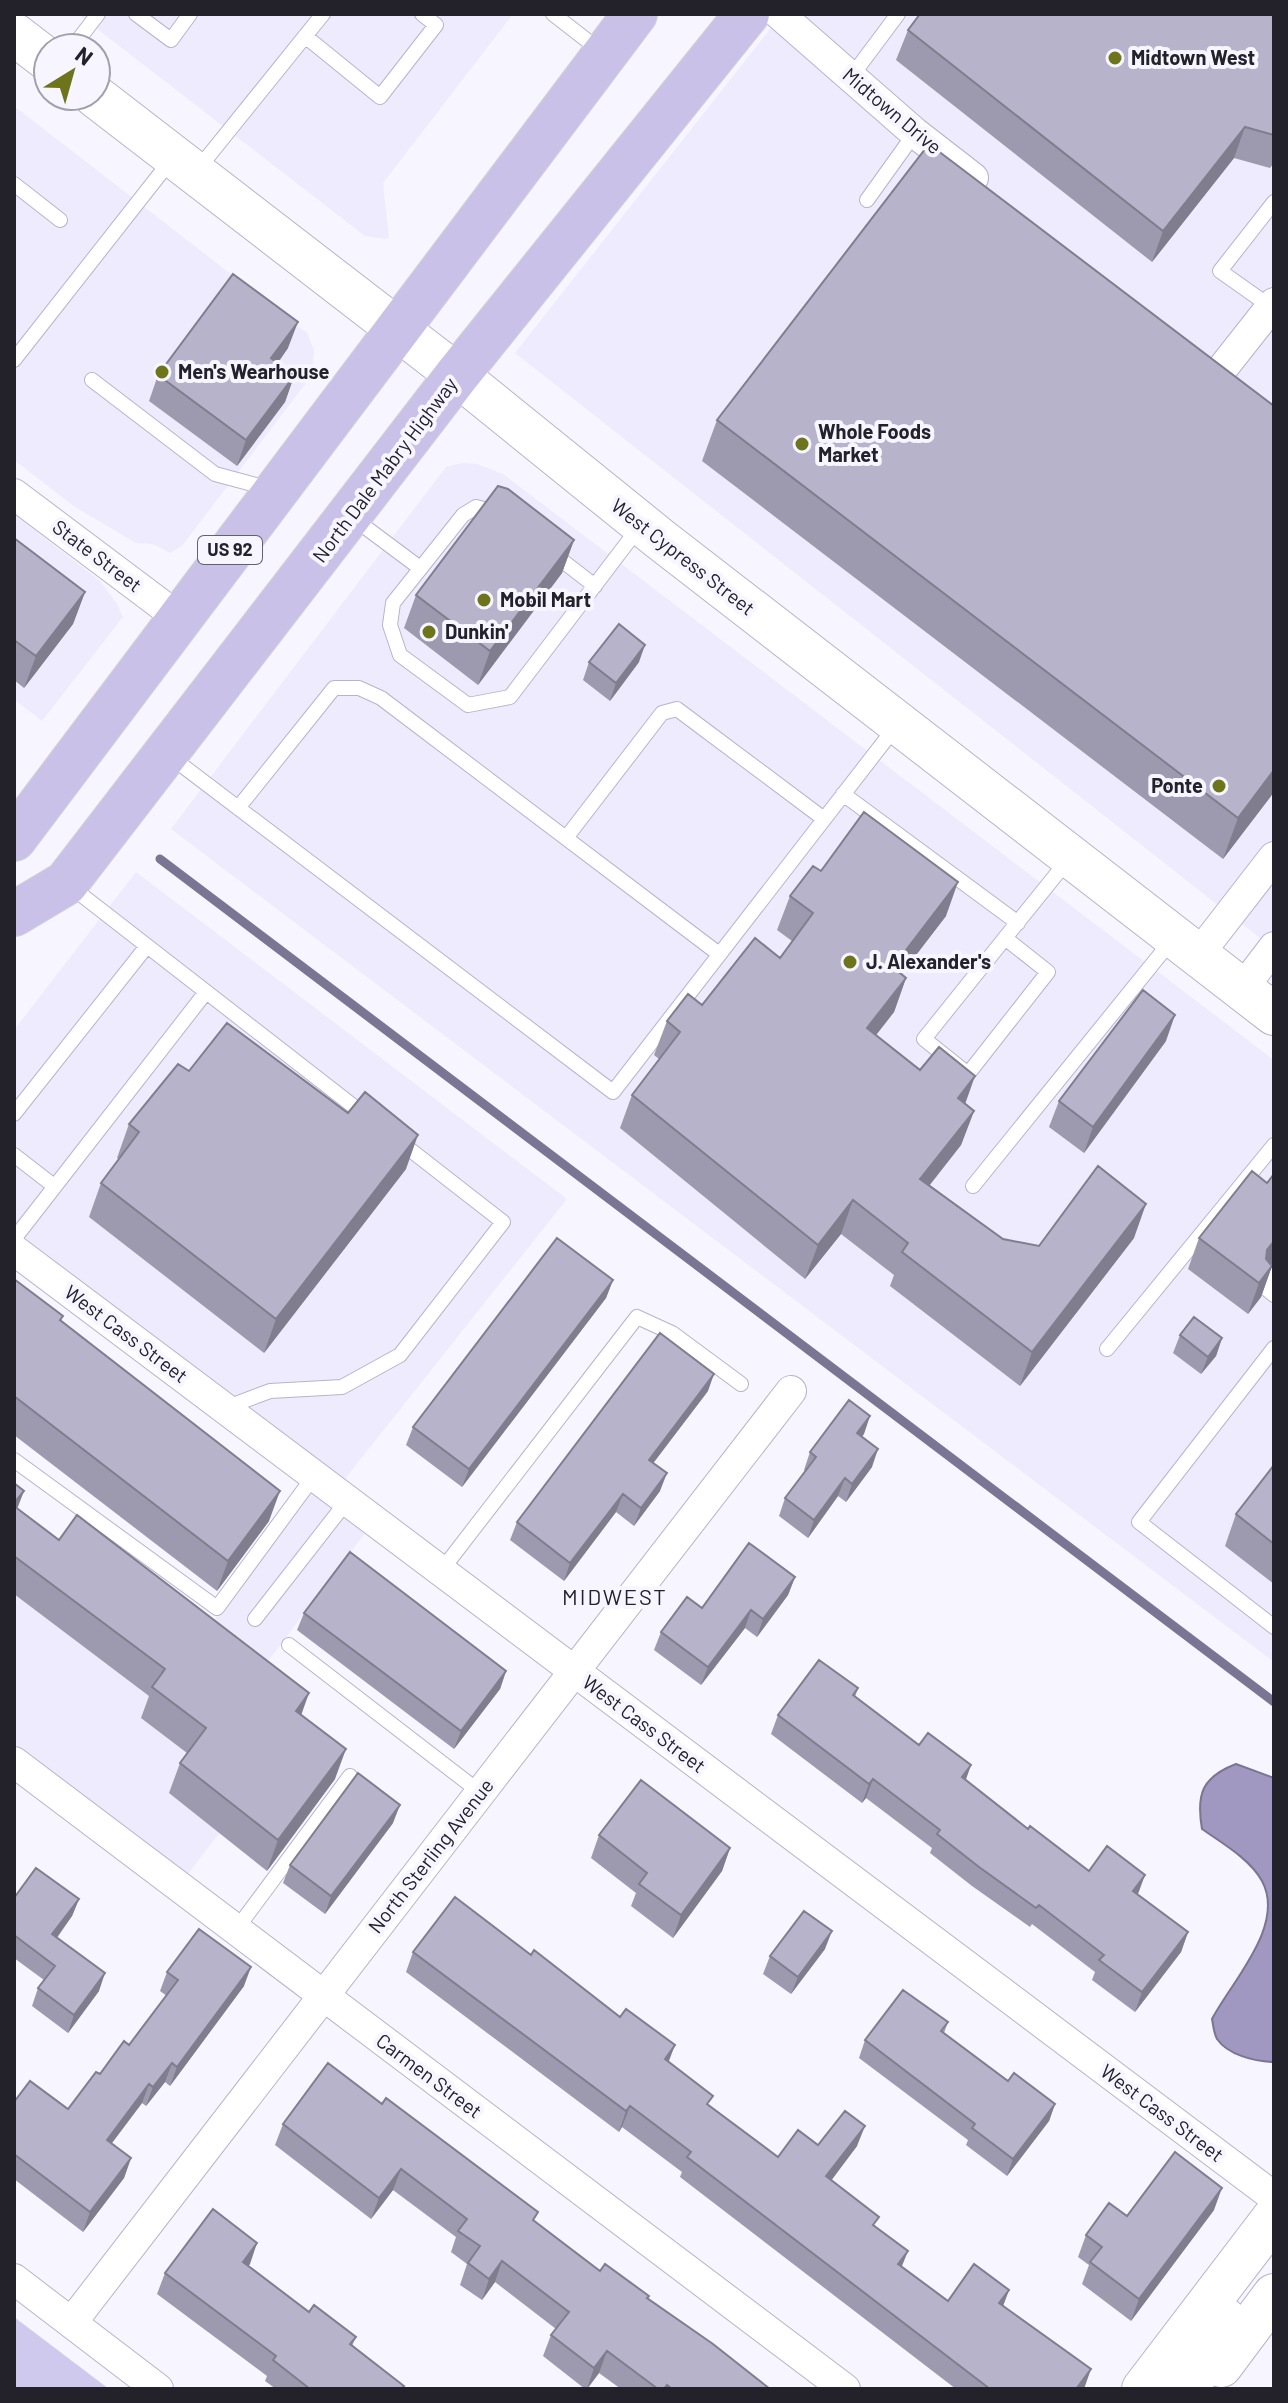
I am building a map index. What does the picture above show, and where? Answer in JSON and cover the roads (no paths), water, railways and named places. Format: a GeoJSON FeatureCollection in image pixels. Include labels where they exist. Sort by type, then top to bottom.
{"type":"FeatureCollection","features":[{"type":"Feature","properties":{"kind":"main road","name":"US 92"},"geometry":{"type":"LineString","coordinates":[[14,839],[635,14]]}},
{"type":"Feature","properties":{"kind":"main road","name":"North Dale Mabry Highway"},"geometry":{"type":"LineString","coordinates":[[14,914],[66,883],[457,375],[747,14]]}},
{"type":"Feature","properties":{"kind":"street","name":"Midtown Drive"},"geometry":{"type":"LineString","coordinates":[[779,14],[915,133],[1001,199]]}},
{"type":"Feature","properties":{"kind":"street"},"geometry":{"type":"LineString","coordinates":[[14,34],[32,48]]}},
{"type":"Feature","properties":{"kind":"street","name":"West Cypress Street"},"geometry":{"type":"LineString","coordinates":[[112,109],[457,375],[641,525],[1258,1001]]}},
{"type":"Feature","properties":{"kind":"street"},"geometry":{"type":"LineString","coordinates":[[1197,350],[1232,377],[1272,305]]}},
{"type":"Feature","properties":{"kind":"street","name":"State Street"},"geometry":{"type":"LineString","coordinates":[[14,494],[179,618]]}},
{"type":"Feature","properties":{"kind":"street"},"geometry":{"type":"LineString","coordinates":[[1186,946],[1274,857]]}},
{"type":"Feature","properties":{"kind":"street"},"geometry":{"type":"LineString","coordinates":[[1258,1001],[1274,947]]}},
{"type":"Feature","properties":{"kind":"street","name":"West Cass Street"},"geometry":{"type":"LineString","coordinates":[[14,1250],[1274,2197]]}},
{"type":"Feature","properties":{"kind":"street","name":"North Sterling Avenue"},"geometry":{"type":"LineString","coordinates":[[72,2322],[791,1391]]}},
{"type":"Feature","properties":{"kind":"street","name":"Carmen Street"},"geometry":{"type":"LineString","coordinates":[[14,1762],[845,2389]]}},
{"type":"Feature","properties":{"kind":"street"},"geometry":{"type":"LineString","coordinates":[[1143,2389],[1274,2217]]}},
{"type":"Feature","properties":{"kind":"street"},"geometry":{"type":"LineString","coordinates":[[1191,2389],[1201,2352],[1274,2249]]}},
{"type":"Feature","properties":{"kind":"street"},"geometry":{"type":"LineString","coordinates":[[14,2279],[158,2389]]}},
{"type":"Feature","properties":{"kind":"street"},"geometry":{"type":"LineString","coordinates":[[1204,2389],[1274,2295]]}},
{"type":"Feature","properties":{"kind":"lane"},"geometry":{"type":"LineString","coordinates":[[84,32],[98,14]]}},
{"type":"Feature","properties":{"kind":"lane"},"geometry":{"type":"LineString","coordinates":[[136,14],[171,40],[190,14]]}},
{"type":"Feature","properties":{"kind":"lane"},"geometry":{"type":"LineString","coordinates":[[14,360],[184,165],[323,14]]}},
{"type":"Feature","properties":{"kind":"lane"},"geometry":{"type":"LineString","coordinates":[[305,36],[380,97],[436,25],[422,14]]}},
{"type":"Feature","properties":{"kind":"lane"},"geometry":{"type":"LineString","coordinates":[[553,14],[606,55]]}},
{"type":"Feature","properties":{"kind":"lane"},"geometry":{"type":"LineString","coordinates":[[851,77],[898,14]]}},
{"type":"Feature","properties":{"kind":"lane"},"geometry":{"type":"LineString","coordinates":[[867,200],[915,133]]}},
{"type":"Feature","properties":{"kind":"lane"},"geometry":{"type":"LineString","coordinates":[[14,184],[60,220]]}},
{"type":"Feature","properties":{"kind":"lane"},"geometry":{"type":"LineString","coordinates":[[1272,305],[1220,271],[1274,202]]}},
{"type":"Feature","properties":{"kind":"lane"},"geometry":{"type":"LineString","coordinates":[[92,380],[215,474],[275,490]]}},
{"type":"Feature","properties":{"kind":"lane"},"geometry":{"type":"LineString","coordinates":[[512,523],[500,514],[476,507],[463,515],[393,603],[390,625],[400,655],[468,705],[510,697],[641,525]]}},
{"type":"Feature","properties":{"kind":"lane"},"geometry":{"type":"LineString","coordinates":[[350,516],[420,568]]}},
{"type":"Feature","properties":{"kind":"lane"},"geometry":{"type":"LineString","coordinates":[[535,541],[595,586]]}},
{"type":"Feature","properties":{"kind":"lane"},"geometry":{"type":"LineString","coordinates":[[238,808],[334,688],[359,688],[381,698],[719,954]]}},
{"type":"Feature","properties":{"kind":"lane"},"geometry":{"type":"LineString","coordinates":[[566,838],[662,713],[677,709],[824,819]]}},
{"type":"Feature","properties":{"kind":"lane"},"geometry":{"type":"LineString","coordinates":[[167,754],[613,1092],[897,724]]}},
{"type":"Feature","properties":{"kind":"lane"},"geometry":{"type":"LineString","coordinates":[[843,794],[1018,923]]}},
{"type":"Feature","properties":{"kind":"lane"},"geometry":{"type":"LineString","coordinates":[[1005,938],[1048,972],[968,1074],[924,1039],[1005,938],[1071,857]]}},
{"type":"Feature","properties":{"kind":"lane"},"geometry":{"type":"LineString","coordinates":[[66,883],[379,1126]]}},
{"type":"Feature","properties":{"kind":"lane"},"geometry":{"type":"LineString","coordinates":[[14,1114],[147,946]]}},
{"type":"Feature","properties":{"kind":"lane"},"geometry":{"type":"LineString","coordinates":[[973,1186],[1186,946]]}},
{"type":"Feature","properties":{"kind":"lane"},"geometry":{"type":"LineString","coordinates":[[14,1239],[206,992]]}},
{"type":"Feature","properties":{"kind":"lane"},"geometry":{"type":"LineString","coordinates":[[224,1408],[270,1391],[342,1387],[400,1355],[503,1222],[392,1136]]}},
{"type":"Feature","properties":{"kind":"lane"},"geometry":{"type":"LineString","coordinates":[[1107,1349],[1274,1145]]}},
{"type":"Feature","properties":{"kind":"lane"},"geometry":{"type":"LineString","coordinates":[[14,1155],[54,1186]]}},
{"type":"Feature","properties":{"kind":"lane"},"geometry":{"type":"LineString","coordinates":[[1274,1273],[1264,1287],[1274,1295]]}},
{"type":"Feature","properties":{"kind":"lane"},"geometry":{"type":"LineString","coordinates":[[441,1571],[637,1317],[672,1333],[741,1384]]}},
{"type":"Feature","properties":{"kind":"lane"},"geometry":{"type":"LineString","coordinates":[[1274,1348],[1139,1522],[1274,1627]]}},
{"type":"Feature","properties":{"kind":"lane"},"geometry":{"type":"LineString","coordinates":[[14,1460],[217,1608],[314,1476]]}},
{"type":"Feature","properties":{"kind":"lane"},"geometry":{"type":"LineString","coordinates":[[255,1619],[347,1501]]}},
{"type":"Feature","properties":{"kind":"lane"},"geometry":{"type":"LineString","coordinates":[[289,1645],[481,1793]]}},
{"type":"Feature","properties":{"kind":"lane"},"geometry":{"type":"LineString","coordinates":[[235,1931],[350,1776]]}},
{"type":"Feature","properties":{"kind":"waterway"},"geometry":{"type":"LineString","coordinates":[[160,859],[1274,1702]]}},
{"type":"Feature","properties":{"kind":"place","name":"Midtown West"},"geometry":{"type":"Point","coordinates":[1115,58]}},
{"type":"Feature","properties":{"kind":"place","name":"Men's Wearhouse"},"geometry":{"type":"Point","coordinates":[162,372]}},
{"type":"Feature","properties":{"kind":"place","name":"Whole Foods Market"},"geometry":{"type":"Point","coordinates":[802,444]}},
{"type":"Feature","properties":{"kind":"place","name":"Mobil Mart"},"geometry":{"type":"Point","coordinates":[484,600]}},
{"type":"Feature","properties":{"kind":"place","name":"Dunkin'"},"geometry":{"type":"Point","coordinates":[429,632]}},
{"type":"Feature","properties":{"kind":"place","name":"Ponte"},"geometry":{"type":"Point","coordinates":[1219,786]}},
{"type":"Feature","properties":{"kind":"place","name":"J. Alexander's"},"geometry":{"type":"Point","coordinates":[850,962]}},
{"type":"Feature","properties":{"kind":"district","name":"MIDWEST"},"geometry":{"type":"Point","coordinates":[615,1597]}}]}
